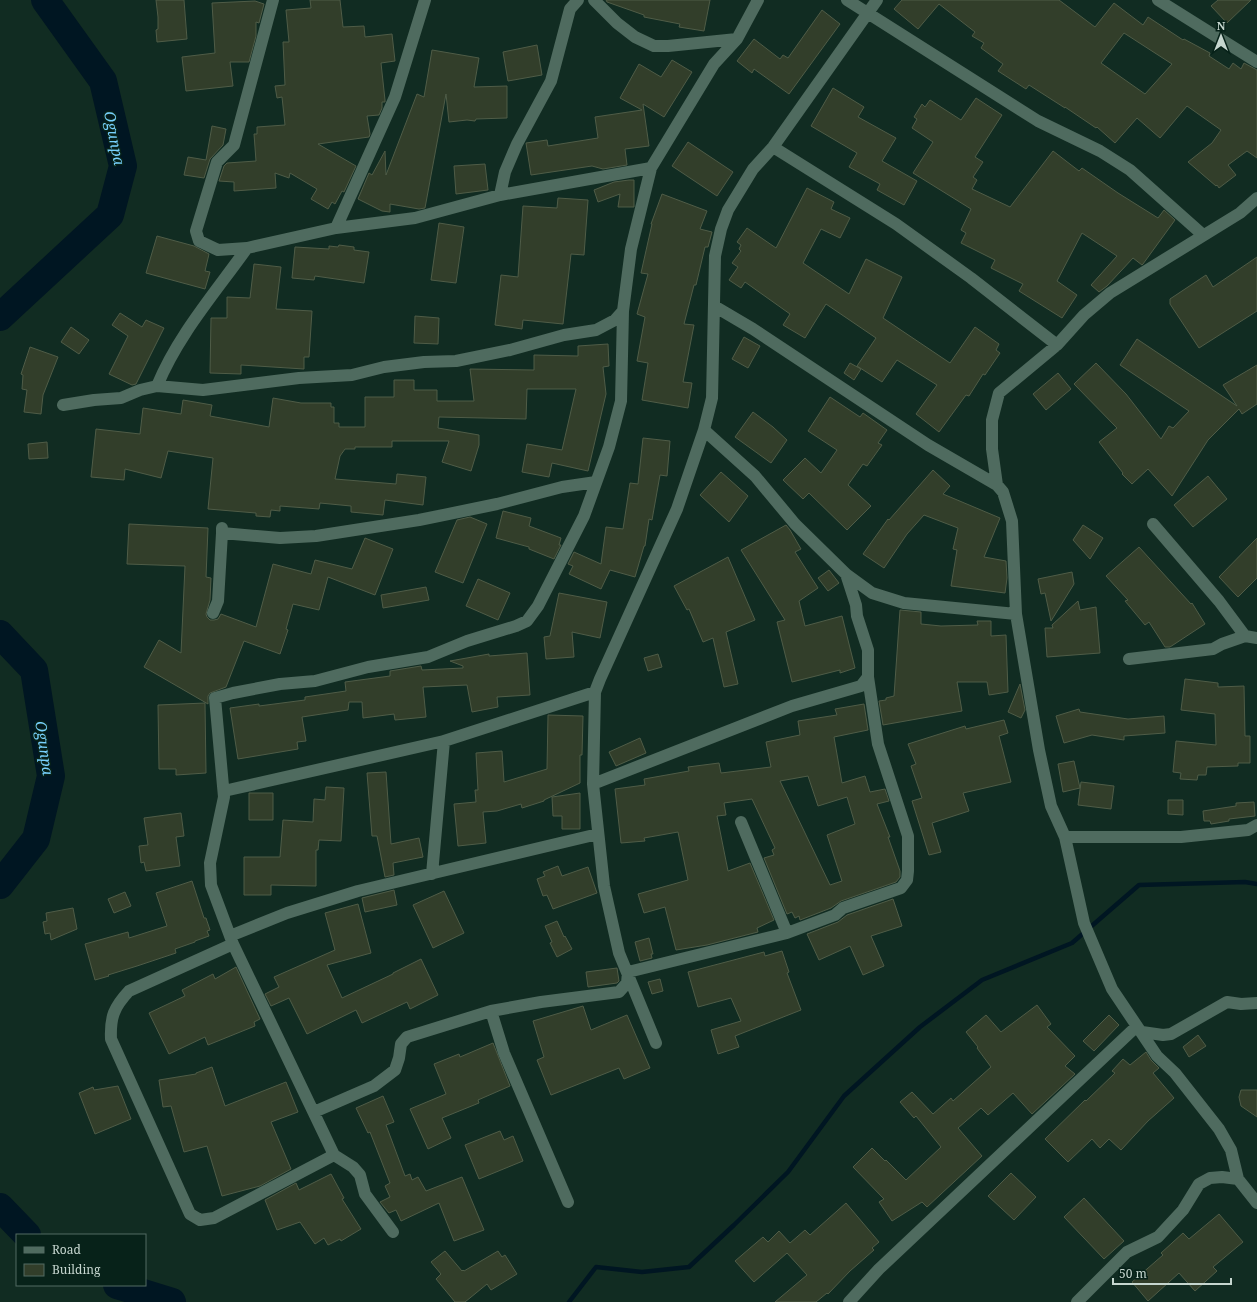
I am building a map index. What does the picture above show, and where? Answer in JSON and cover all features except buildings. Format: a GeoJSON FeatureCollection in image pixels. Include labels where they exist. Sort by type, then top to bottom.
{"type":"FeatureCollection","features":[{"type":"Feature","properties":{"kind":"street"},"geometry":{"type":"LineString","coordinates":[[273,0],[234,145],[217,162],[196,231],[199,241],[218,250],[248,248],[336,228],[415,218],[500,195],[651,168]]}},
{"type":"Feature","properties":{"kind":"street"},"geometry":{"type":"LineString","coordinates":[[336,228],[396,97],[426,0]]}},
{"type":"Feature","properties":{"kind":"street"},"geometry":{"type":"LineString","coordinates":[[500,195],[505,172],[517,144],[550,81],[570,9],[578,0]]}},
{"type":"Feature","properties":{"kind":"street"},"geometry":{"type":"LineString","coordinates":[[594,0],[617,23],[635,37],[654,46],[737,40]]}},
{"type":"Feature","properties":{"kind":"street"},"geometry":{"type":"LineString","coordinates":[[393,1232],[365,1194],[360,1175],[353,1167],[334,1155],[231,940],[211,885],[210,862],[224,797],[214,698],[280,684],[315,681],[368,667],[428,658],[467,641],[516,626],[527,621],[538,606],[584,516],[609,447],[621,401],[623,311],[631,249],[651,168],[714,64],[737,40],[758,0]]}},
{"type":"Feature","properties":{"kind":"street"},"geometry":{"type":"LineString","coordinates":[[847,0],[1038,121],[1100,150],[1124,166],[1203,235]]}},
{"type":"Feature","properties":{"kind":"street"},"geometry":{"type":"LineString","coordinates":[[656,1043],[619,953],[606,893],[593,784],[595,692],[676,509],[704,430],[712,398],[715,256],[721,229],[728,210],[753,169],[773,147],[877,0]]}},
{"type":"Feature","properties":{"kind":"street"},"geometry":{"type":"LineString","coordinates":[[1158,0],[1257,62]]}},
{"type":"Feature","properties":{"kind":"street"},"geometry":{"type":"LineString","coordinates":[[773,147],[896,224],[971,278],[1057,345]]}},
{"type":"Feature","properties":{"kind":"street"},"geometry":{"type":"LineString","coordinates":[[997,485],[992,449],[992,420],[999,393],[1057,345],[1084,315],[1110,293],[1240,213],[1257,198]]}},
{"type":"Feature","properties":{"kind":"street"},"geometry":{"type":"LineString","coordinates":[[157,386],[165,366],[188,328],[248,248]]}},
{"type":"Feature","properties":{"kind":"street"},"geometry":{"type":"LineString","coordinates":[[714,306],[753,329],[928,445],[997,485],[1003,492],[1012,520],[1016,614],[1039,750],[1052,806],[1065,837],[1084,923],[1112,989],[1157,1056],[1175,1073],[1219,1129],[1231,1150],[1238,1179],[1257,1202]]}},
{"type":"Feature","properties":{"kind":"street"},"geometry":{"type":"LineString","coordinates":[[63,405],[94,400],[121,398],[140,390],[157,386],[203,390],[299,378],[352,376],[384,367],[424,362],[456,361],[510,350],[564,335],[596,330],[615,320],[623,311]]}},
{"type":"Feature","properties":{"kind":"street"},"geometry":{"type":"LineString","coordinates":[[704,430],[755,476],[796,524],[846,574],[872,593],[904,603],[1016,614]]}},
{"type":"Feature","properties":{"kind":"street"},"geometry":{"type":"LineString","coordinates":[[213,613],[218,601],[222,530],[280,538],[316,536],[419,520],[497,504],[562,487],[596,482]]}},
{"type":"Feature","properties":{"kind":"street"},"geometry":{"type":"LineString","coordinates":[[1153,524],[1219,601],[1245,636]]}},
{"type":"Feature","properties":{"kind":"street"},"geometry":{"type":"LineString","coordinates":[[628,972],[787,933],[836,915],[843,908],[901,888],[907,880],[908,836],[878,744],[868,677],[868,650],[846,574]]}},
{"type":"Feature","properties":{"kind":"street"},"geometry":{"type":"LineString","coordinates":[[856,605],[872,593]]}},
{"type":"Feature","properties":{"kind":"street"},"geometry":{"type":"LineString","coordinates":[[1129,659],[1213,649],[1222,644],[1245,636],[1257,638]]}},
{"type":"Feature","properties":{"kind":"street"},"geometry":{"type":"LineString","coordinates":[[593,784],[792,706],[861,686],[868,677]]}},
{"type":"Feature","properties":{"kind":"street"},"geometry":{"type":"LineString","coordinates":[[224,791],[444,741],[595,692]]}},
{"type":"Feature","properties":{"kind":"street"},"geometry":{"type":"LineString","coordinates":[[432,874],[444,741]]}},
{"type":"Feature","properties":{"kind":"street"},"geometry":{"type":"LineString","coordinates":[[741,822],[787,933]]}},
{"type":"Feature","properties":{"kind":"street"},"geometry":{"type":"LineString","coordinates":[[1065,837],[1181,837],[1248,830],[1257,825]]}},
{"type":"Feature","properties":{"kind":"street"},"geometry":{"type":"LineString","coordinates":[[334,1155],[214,1218],[200,1220],[190,1214],[111,1039],[110,1024],[118,1003],[128,991],[288,913],[358,891],[598,834]]}},
{"type":"Feature","properties":{"kind":"street"},"geometry":{"type":"LineString","coordinates":[[314,1112],[374,1086],[396,1070],[402,1044],[407,1037],[491,1011],[541,1002],[619,992],[627,983],[628,972]]}},
{"type":"Feature","properties":{"kind":"street"},"geometry":{"type":"LineString","coordinates":[[1139,1029],[1163,1035],[1172,1034],[1227,1002],[1241,1004],[1257,1003]]}},
{"type":"Feature","properties":{"kind":"street"},"geometry":{"type":"LineString","coordinates":[[491,1011],[504,1053],[568,1202]]}},
{"type":"Feature","properties":{"kind":"street"},"geometry":{"type":"LineString","coordinates":[[849,1302],[879,1269],[1139,1029]]}},
{"type":"Feature","properties":{"kind":"street"},"geometry":{"type":"LineString","coordinates":[[1077,1302],[1127,1252],[1158,1237],[1183,1210],[1199,1184],[1210,1178],[1222,1176],[1238,1179]]}},
{"type":"Feature","properties":{"kind":"waterway","name":"Ogunpa"},"geometry":{"type":"LineString","coordinates":[[0,317],[110,215],[123,166],[103,81],[45,0]]}},
{"type":"Feature","properties":{"kind":"waterway","name":"Ogunpa"},"geometry":{"type":"LineString","coordinates":[[0,634],[34,670],[51,776],[36,839],[0,885]]}},
{"type":"Feature","properties":{"kind":"waterway"},"geometry":{"type":"LineString","coordinates":[[569,1302],[596,1267],[642,1272],[689,1267],[788,1172],[844,1096],[920,1027],[982,980],[1072,943],[1139,885],[1245,882],[1257,884]]}},
{"type":"Feature","properties":{"kind":"waterway","name":"Ogunpa"},"geometry":{"type":"LineString","coordinates":[[0,1207],[26,1234]]}},
{"type":"Feature","properties":{"kind":"waterway","name":"Ogunpa"},"geometry":{"type":"LineString","coordinates":[[120,1286],[172,1302]]}}]}
